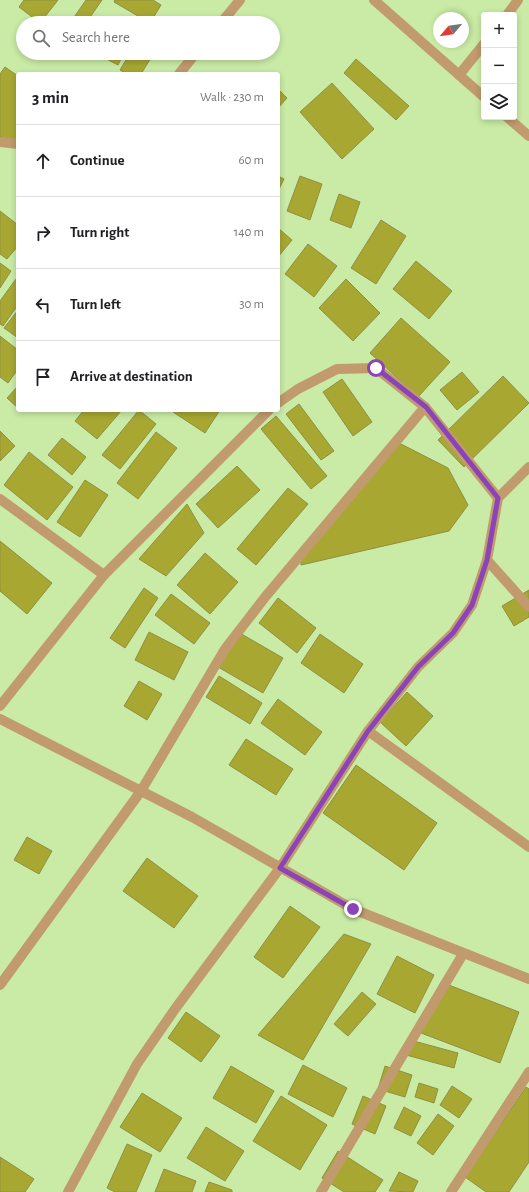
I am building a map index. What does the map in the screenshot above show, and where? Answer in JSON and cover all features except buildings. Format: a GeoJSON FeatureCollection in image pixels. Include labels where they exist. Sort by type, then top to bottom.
{"type":"FeatureCollection","features":[{"type":"Feature","properties":{"kind":"street"},"geometry":{"type":"LineString","coordinates":[[227,16],[240,0]]}},
{"type":"Feature","properties":{"kind":"street"},"geometry":{"type":"LineString","coordinates":[[374,0],[481,94]]}},
{"type":"Feature","properties":{"kind":"street"},"geometry":{"type":"LineString","coordinates":[[509,12],[518,0]]}},
{"type":"Feature","properties":{"kind":"street"},"geometry":{"type":"LineString","coordinates":[[459,75],[481,48]]}},
{"type":"Feature","properties":{"kind":"street"},"geometry":{"type":"LineString","coordinates":[[181,72],[190,60]]}},
{"type":"Feature","properties":{"kind":"street"},"geometry":{"type":"LineString","coordinates":[[510,120],[529,136]]}},
{"type":"Feature","properties":{"kind":"street"},"geometry":{"type":"LineString","coordinates":[[0,142],[16,144]]}},
{"type":"Feature","properties":{"kind":"street"},"geometry":{"type":"LineString","coordinates":[[280,402],[298,389],[337,370],[376,368],[426,407],[498,498]]}},
{"type":"Feature","properties":{"kind":"street"},"geometry":{"type":"LineString","coordinates":[[0,984],[141,791],[226,649],[266,596],[426,407]]}},
{"type":"Feature","properties":{"kind":"street"},"geometry":{"type":"LineString","coordinates":[[0,706],[104,575],[267,412]]}},
{"type":"Feature","properties":{"kind":"street"},"geometry":{"type":"LineString","coordinates":[[68,1192],[138,1064],[175,1009],[280,868],[368,731],[418,667],[453,633],[472,605],[487,560],[498,498],[529,467]]}},
{"type":"Feature","properties":{"kind":"street"},"geometry":{"type":"LineString","coordinates":[[0,498],[104,575]]}},
{"type":"Feature","properties":{"kind":"street"},"geometry":{"type":"LineString","coordinates":[[487,560],[529,607]]}},
{"type":"Feature","properties":{"kind":"street"},"geometry":{"type":"LineString","coordinates":[[0,719],[192,818],[353,909],[529,979]]}},
{"type":"Feature","properties":{"kind":"street"},"geometry":{"type":"LineString","coordinates":[[368,731],[529,847]]}},
{"type":"Feature","properties":{"kind":"street"},"geometry":{"type":"LineString","coordinates":[[321,1192],[463,954]]}},
{"type":"Feature","properties":{"kind":"street"},"geometry":{"type":"LineString","coordinates":[[451,1192],[529,1072]]}},
{"type":"Feature","properties":{"kind":"route"},"geometry":{"type":"LineString","coordinates":[[353,909],[280,868],[368,731],[418,667],[453,633],[472,605],[487,560],[498,498],[426,407],[376,368]]}}]}
